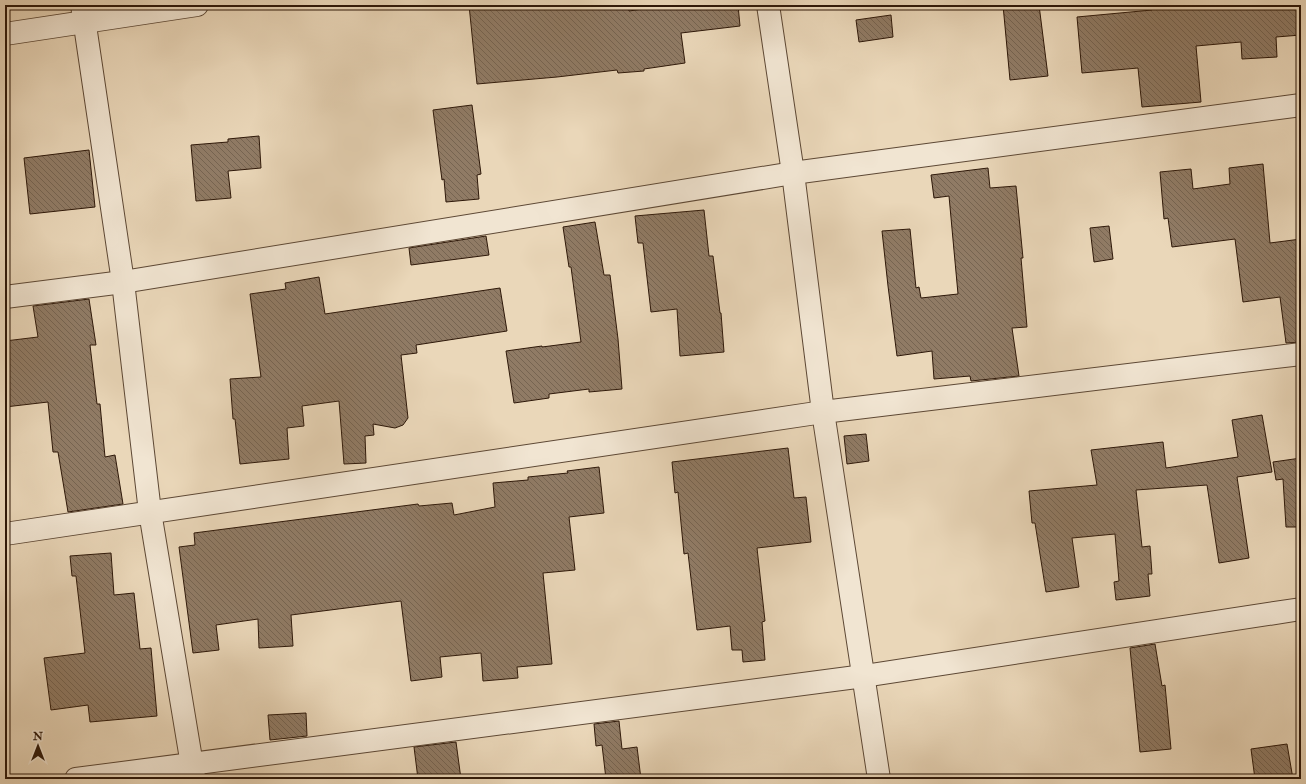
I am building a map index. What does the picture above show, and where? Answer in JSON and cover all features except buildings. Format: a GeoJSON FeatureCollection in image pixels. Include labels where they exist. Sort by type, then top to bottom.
{"type":"FeatureCollection","features":[{"type":"Feature","properties":{"kind":"street"},"geometry":{"type":"LineString","coordinates":[[5,34],[83,14],[197,5]]}},
{"type":"Feature","properties":{"kind":"street"},"geometry":{"type":"LineString","coordinates":[[768,5],[793,173],[823,412],[879,779]]}},
{"type":"Feature","properties":{"kind":"street"},"geometry":{"type":"LineString","coordinates":[[83,14],[122,282],[150,512],[194,771]]}},
{"type":"Feature","properties":{"kind":"street"},"geometry":{"type":"LineString","coordinates":[[5,297],[122,282],[793,173],[1301,105]]}},
{"type":"Feature","properties":{"kind":"street"},"geometry":{"type":"LineString","coordinates":[[5,534],[823,412],[1301,354]]}},
{"type":"Feature","properties":{"kind":"street"},"geometry":{"type":"LineString","coordinates":[[76,779],[194,771],[864,676],[1301,609]]}}]}
